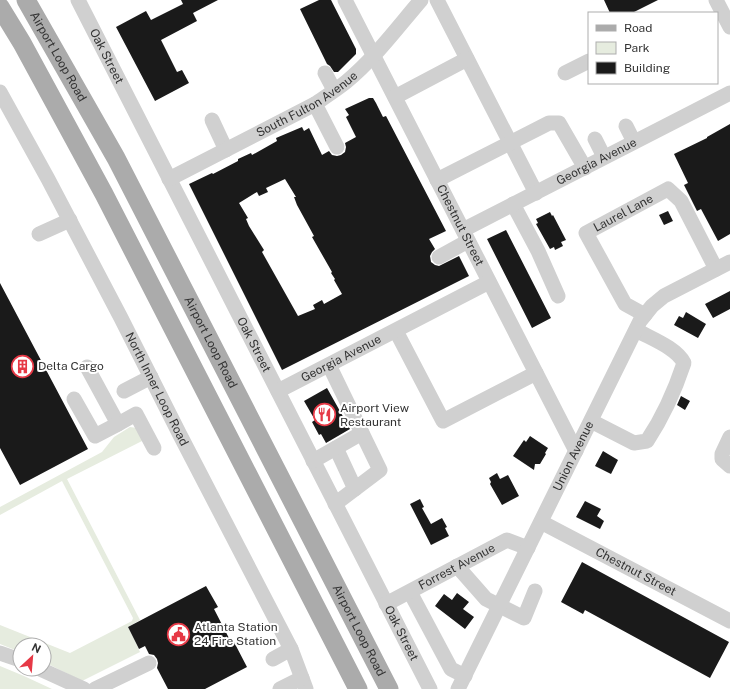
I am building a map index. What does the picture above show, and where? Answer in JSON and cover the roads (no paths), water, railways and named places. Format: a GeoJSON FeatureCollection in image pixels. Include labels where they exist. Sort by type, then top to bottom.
{"type":"FeatureCollection","features":[{"type":"Feature","properties":{"kind":"main road","name":"Airport Loop Road"},"geometry":{"type":"LineString","coordinates":[[26,0],[116,158],[389,689]]}},
{"type":"Feature","properties":{"kind":"main road","name":"Airport Loop Road"},"geometry":{"type":"LineString","coordinates":[[0,7],[22,43],[104,194],[358,689]]}},
{"type":"Feature","properties":{"kind":"street","name":"Oak Street"},"geometry":{"type":"LineString","coordinates":[[78,0],[430,689]]}},
{"type":"Feature","properties":{"kind":"street","name":"Chestnut Street"},"geometry":{"type":"LineString","coordinates":[[345,0],[576,451]]}},
{"type":"Feature","properties":{"kind":"street","name":"South Fulton Avenue"},"geometry":{"type":"LineString","coordinates":[[169,179],[315,104],[346,82],[374,56],[421,0]]}},
{"type":"Feature","properties":{"kind":"street"},"geometry":{"type":"LineString","coordinates":[[437,0],[536,193]]}},
{"type":"Feature","properties":{"kind":"street"},"geometry":{"type":"LineString","coordinates":[[716,0],[728,19]]}},
{"type":"Feature","properties":{"kind":"street"},"geometry":{"type":"LineString","coordinates":[[395,97],[467,59]]}},
{"type":"Feature","properties":{"kind":"street"},"geometry":{"type":"LineString","coordinates":[[565,73],[588,62]]}},
{"type":"Feature","properties":{"kind":"street"},"geometry":{"type":"LineString","coordinates":[[325,73],[334,90]]}},
{"type":"Feature","properties":{"kind":"street","name":"North Inner Loop Road"},"geometry":{"type":"LineString","coordinates":[[0,92],[70,220],[151,376],[291,649],[304,683]]}},
{"type":"Feature","properties":{"kind":"street","name":"Georgia Avenue"},"geometry":{"type":"LineString","coordinates":[[439,257],[465,236],[513,204],[730,93]]}},
{"type":"Feature","properties":{"kind":"street"},"geometry":{"type":"LineString","coordinates":[[315,104],[337,147]]}},
{"type":"Feature","properties":{"kind":"street"},"geometry":{"type":"LineString","coordinates":[[212,120],[226,150]]}},
{"type":"Feature","properties":{"kind":"street"},"geometry":{"type":"LineString","coordinates":[[437,180],[549,123],[559,123],[585,168]]}},
{"type":"Feature","properties":{"kind":"street"},"geometry":{"type":"LineString","coordinates":[[626,126],[634,142]]}},
{"type":"Feature","properties":{"kind":"street"},"geometry":{"type":"LineString","coordinates":[[595,139],[604,157]]}},
{"type":"Feature","properties":{"kind":"street","name":"Laurel Lane"},"geometry":{"type":"LineString","coordinates":[[645,315],[625,304],[586,233],[668,189],[681,201],[716,269]]}},
{"type":"Feature","properties":{"kind":"street"},"geometry":{"type":"LineString","coordinates":[[513,204],[538,251],[558,296]]}},
{"type":"Feature","properties":{"kind":"street"},"geometry":{"type":"LineString","coordinates":[[39,234],[70,220]]}},
{"type":"Feature","properties":{"kind":"street","name":"Union Avenue"},"geometry":{"type":"LineString","coordinates":[[461,683],[636,330],[645,315],[652,306],[664,296],[730,262]]}},
{"type":"Feature","properties":{"kind":"street","name":"Georgia Avenue"},"geometry":{"type":"LineString","coordinates":[[278,391],[490,282]]}},
{"type":"Feature","properties":{"kind":"street"},"geometry":{"type":"LineString","coordinates":[[591,421],[634,443],[647,440],[658,425],[680,378],[684,364],[681,357],[665,345],[636,330]]}},
{"type":"Feature","properties":{"kind":"street"},"geometry":{"type":"LineString","coordinates":[[396,331],[443,421],[536,373]]}},
{"type":"Feature","properties":{"kind":"street"},"geometry":{"type":"LineString","coordinates":[[329,365],[380,470],[335,504]]}},
{"type":"Feature","properties":{"kind":"street"},"geometry":{"type":"LineString","coordinates":[[87,367],[118,424]]}},
{"type":"Feature","properties":{"kind":"street"},"geometry":{"type":"LineString","coordinates":[[124,392],[151,376]]}},
{"type":"Feature","properties":{"kind":"street"},"geometry":{"type":"LineString","coordinates":[[74,399],[95,436],[136,414],[154,448]]}},
{"type":"Feature","properties":{"kind":"street"},"geometry":{"type":"LineString","coordinates":[[313,461],[362,433]]}},
{"type":"Feature","properties":{"kind":"street"},"geometry":{"type":"LineString","coordinates":[[730,436],[722,454],[722,459],[730,466]]}},
{"type":"Feature","properties":{"kind":"street"},"geometry":{"type":"LineString","coordinates":[[336,448],[355,489]]}},
{"type":"Feature","properties":{"kind":"street","name":"Chestnut Street"},"geometry":{"type":"LineString","coordinates":[[541,522],[730,621]]}},
{"type":"Feature","properties":{"kind":"street","name":"Forrest Avenue"},"geometry":{"type":"LineString","coordinates":[[386,604],[507,540],[528,548]]}},
{"type":"Feature","properties":{"kind":"street"},"geometry":{"type":"LineString","coordinates":[[457,566],[486,599],[524,618],[535,591]]}},
{"type":"Feature","properties":{"kind":"street"},"geometry":{"type":"LineString","coordinates":[[410,592],[451,669],[461,683]]}},
{"type":"Feature","properties":{"kind":"street"},"geometry":{"type":"LineString","coordinates":[[273,659],[291,649]]}},
{"type":"Feature","properties":{"kind":"street"},"geometry":{"type":"LineString","coordinates":[[0,653],[12,657]]}},
{"type":"Feature","properties":{"kind":"street"},"geometry":{"type":"LineString","coordinates":[[95,689],[149,663]]}},
{"type":"Feature","properties":{"kind":"street"},"geometry":{"type":"LineString","coordinates":[[52,674],[84,689]]}},
{"type":"Feature","properties":{"kind":"street"},"geometry":{"type":"LineString","coordinates":[[280,689],[304,683]]}},
{"type":"Feature","properties":{"kind":"place","name":"Delta Cargo"},"geometry":{"type":"Point","coordinates":[22,366]}},
{"type":"Feature","properties":{"kind":"place","name":"Airport View Restaurant"},"geometry":{"type":"Point","coordinates":[324,415]}},
{"type":"Feature","properties":{"kind":"place","name":"Atlanta Station 24 Fire Station"},"geometry":{"type":"Point","coordinates":[179,634]}}]}
